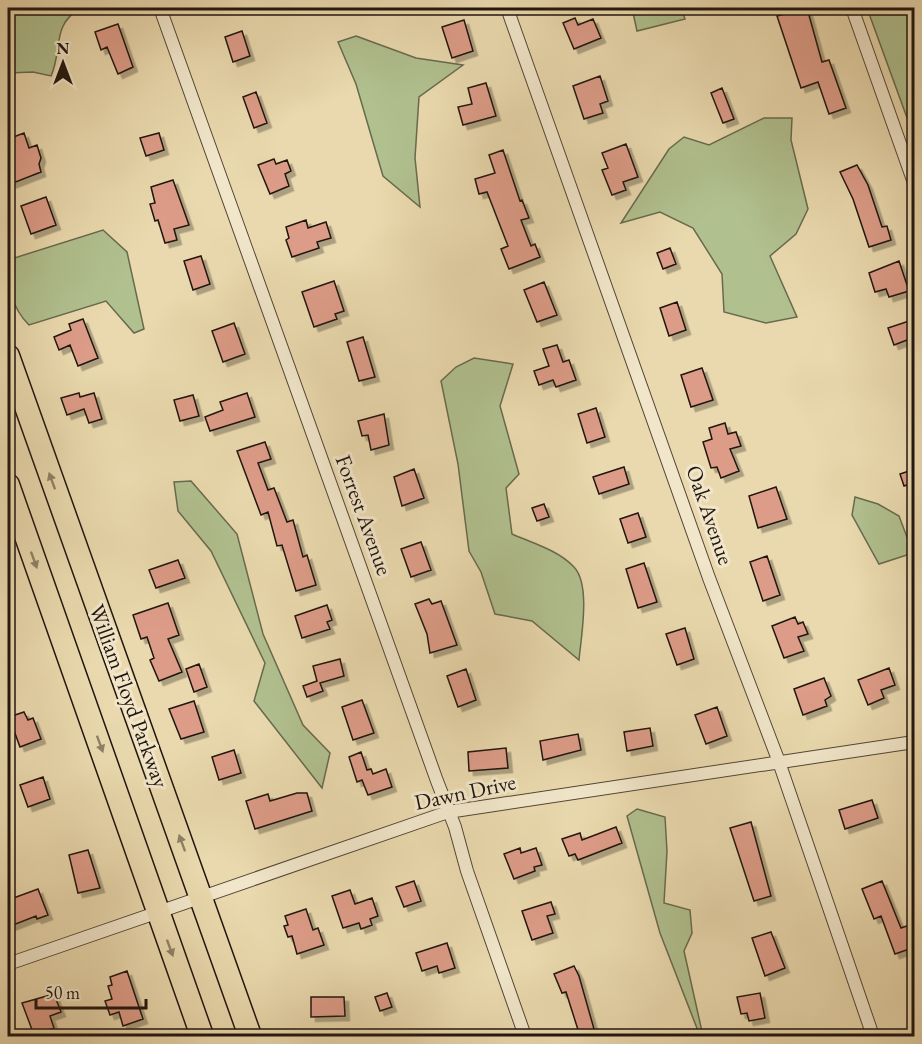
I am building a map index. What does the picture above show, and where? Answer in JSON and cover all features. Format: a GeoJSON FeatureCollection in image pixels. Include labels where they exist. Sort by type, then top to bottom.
{"type":"FeatureCollection","features":[{"type":"Feature","properties":{"kind":"highway","name":"William Floyd Parkway"},"geometry":{"type":"LineString","coordinates":[[8,356],[250,1036]]}},
{"type":"Feature","properties":{"kind":"highway","name":"William Floyd Parkway"},"geometry":{"type":"LineString","coordinates":[[8,485],[202,1036]]}},
{"type":"Feature","properties":{"kind":"street","name":"Forrest Avenue"},"geometry":{"type":"LineString","coordinates":[[160,8],[448,812],[456,827],[467,871],[525,1036]]}},
{"type":"Feature","properties":{"kind":"street","name":"Oak Avenue"},"geometry":{"type":"LineString","coordinates":[[507,8],[709,578],[779,762],[873,1036]]}},
{"type":"Feature","properties":{"kind":"street"},"geometry":{"type":"LineString","coordinates":[[852,8],[915,183]]}},
{"type":"Feature","properties":{"kind":"street","name":"Dawn Drive"},"geometry":{"type":"LineString","coordinates":[[8,964],[448,812],[915,742]]}},
{"type":"Feature","properties":{"kind":"green space"},"geometry":{"type":"Polygon","coordinates":[[[8,8],[81,8],[65,22],[61,30],[51,76],[33,72],[8,73],[8,8]]]}},
{"type":"Feature","properties":{"kind":"green space"},"geometry":{"type":"Polygon","coordinates":[[[632,8],[681,8],[685,19],[637,31],[632,8]]]}},
{"type":"Feature","properties":{"kind":"green space"},"geometry":{"type":"Polygon","coordinates":[[[867,8],[914,8],[914,137],[867,8]]]}},
{"type":"Feature","properties":{"kind":"green space"},"geometry":{"type":"Polygon","coordinates":[[[356,36],[416,58],[463,65],[419,97],[415,158],[420,207],[383,176],[356,84],[338,42],[356,36]]]}},
{"type":"Feature","properties":{"kind":"green space"},"geometry":{"type":"Polygon","coordinates":[[[764,118],[792,118],[791,140],[808,209],[796,234],[770,256],[797,317],[766,323],[724,312],[722,274],[693,228],[660,212],[621,223],[669,149],[684,137],[709,145],[764,118]]]}},
{"type":"Feature","properties":{"kind":"green space"},"geometry":{"type":"Polygon","coordinates":[[[103,230],[127,252],[144,329],[134,333],[106,301],[29,325],[18,311],[11,295],[8,260],[103,230]]]}},
{"type":"Feature","properties":{"kind":"green space"},"geometry":{"type":"Polygon","coordinates":[[[474,358],[513,364],[500,406],[519,474],[506,488],[512,534],[560,556],[574,567],[579,575],[584,598],[584,612],[579,660],[532,621],[495,614],[481,572],[469,551],[458,464],[441,381],[456,367],[474,358]]]}},
{"type":"Feature","properties":{"kind":"green space"},"geometry":{"type":"Polygon","coordinates":[[[191,481],[237,534],[263,634],[303,725],[330,753],[322,788],[254,701],[265,663],[211,551],[178,511],[174,482],[191,481]]]}},
{"type":"Feature","properties":{"kind":"green space"},"geometry":{"type":"Polygon","coordinates":[[[855,497],[878,504],[899,516],[913,553],[879,564],[852,515],[855,497]]]}},
{"type":"Feature","properties":{"kind":"green space"},"geometry":{"type":"Polygon","coordinates":[[[637,809],[665,817],[667,851],[664,903],[690,910],[692,933],[684,951],[703,1036],[700,1036],[660,933],[627,816],[637,809]]]}},
{"type":"Feature","properties":{"kind":"building"},"geometry":{"type":"Polygon","coordinates":[[[807,8],[822,62],[829,60],[846,108],[829,114],[818,82],[801,88],[777,16],[807,8]]]}},
{"type":"Feature","properties":{"kind":"building"},"geometry":{"type":"Polygon","coordinates":[[[575,18],[578,25],[593,19],[601,38],[574,49],[563,23],[575,18]]]}},
{"type":"Feature","properties":{"kind":"building"},"geometry":{"type":"Polygon","coordinates":[[[464,20],[473,51],[452,58],[442,27],[464,20]]]}},
{"type":"Feature","properties":{"kind":"building"},"geometry":{"type":"Polygon","coordinates":[[[118,24],[133,67],[118,74],[107,47],[101,50],[95,32],[118,24]]]}},
{"type":"Feature","properties":{"kind":"building"},"geometry":{"type":"Polygon","coordinates":[[[242,31],[250,56],[233,62],[225,37],[242,31]]]}},
{"type":"Feature","properties":{"kind":"building"},"geometry":{"type":"Polygon","coordinates":[[[600,76],[608,101],[600,104],[603,113],[584,119],[573,86],[600,76]]]}},
{"type":"Feature","properties":{"kind":"building"},"geometry":{"type":"Polygon","coordinates":[[[486,83],[496,116],[463,125],[458,107],[472,104],[468,88],[486,83]]]}},
{"type":"Feature","properties":{"kind":"building"},"geometry":{"type":"Polygon","coordinates":[[[722,88],[734,119],[723,123],[711,93],[722,88]]]}},
{"type":"Feature","properties":{"kind":"building"},"geometry":{"type":"Polygon","coordinates":[[[256,92],[267,123],[254,128],[243,97],[256,92]]]}},
{"type":"Feature","properties":{"kind":"building"},"geometry":{"type":"Polygon","coordinates":[[[24,133],[29,148],[37,145],[41,158],[39,164],[41,172],[8,185],[8,139],[24,133]]]}},
{"type":"Feature","properties":{"kind":"building"},"geometry":{"type":"Polygon","coordinates":[[[159,133],[164,150],[146,156],[140,138],[159,133]]]}},
{"type":"Feature","properties":{"kind":"building"},"geometry":{"type":"Polygon","coordinates":[[[626,144],[638,177],[623,182],[626,190],[612,195],[602,170],[608,168],[602,153],[626,144]]]}},
{"type":"Feature","properties":{"kind":"building"},"geometry":{"type":"Polygon","coordinates":[[[503,150],[520,201],[522,200],[529,218],[521,220],[531,246],[535,244],[540,257],[509,269],[501,249],[508,246],[487,192],[479,194],[475,179],[495,173],[489,155],[503,150]]]}},
{"type":"Feature","properties":{"kind":"building"},"geometry":{"type":"Polygon","coordinates":[[[274,159],[276,164],[287,160],[291,171],[285,174],[289,186],[270,194],[258,165],[274,159]]]}},
{"type":"Feature","properties":{"kind":"building"},"geometry":{"type":"Polygon","coordinates":[[[857,165],[868,185],[882,227],[887,226],[891,240],[869,247],[853,199],[840,172],[857,165]]]}},
{"type":"Feature","properties":{"kind":"building"},"geometry":{"type":"Polygon","coordinates":[[[173,180],[189,225],[174,229],[177,240],[165,243],[150,204],[155,203],[151,187],[173,180]]]}},
{"type":"Feature","properties":{"kind":"building"},"geometry":{"type":"Polygon","coordinates":[[[46,197],[56,225],[31,234],[21,206],[46,197]]]}},
{"type":"Feature","properties":{"kind":"building"},"geometry":{"type":"Polygon","coordinates":[[[306,220],[308,228],[326,222],[331,238],[317,242],[319,248],[292,257],[286,240],[289,238],[286,227],[306,220]]]}},
{"type":"Feature","properties":{"kind":"building"},"geometry":{"type":"Polygon","coordinates":[[[670,248],[676,264],[663,269],[657,253],[670,248]]]}},
{"type":"Feature","properties":{"kind":"building"},"geometry":{"type":"Polygon","coordinates":[[[201,256],[210,284],[193,290],[184,261],[201,256]]]}},
{"type":"Feature","properties":{"kind":"building"},"geometry":{"type":"Polygon","coordinates":[[[899,261],[909,291],[889,297],[886,289],[875,292],[869,273],[899,261]]]}},
{"type":"Feature","properties":{"kind":"building"},"geometry":{"type":"Polygon","coordinates":[[[334,281],[344,311],[335,314],[337,319],[314,327],[302,292],[334,281]]]}},
{"type":"Feature","properties":{"kind":"building"},"geometry":{"type":"Polygon","coordinates":[[[544,282],[557,315],[537,322],[524,290],[544,282]]]}},
{"type":"Feature","properties":{"kind":"building"},"geometry":{"type":"Polygon","coordinates":[[[677,302],[686,330],[669,336],[660,308],[677,302]]]}},
{"type":"Feature","properties":{"kind":"building"},"geometry":{"type":"Polygon","coordinates":[[[83,319],[98,358],[78,366],[70,345],[59,350],[54,337],[71,330],[69,324],[83,319]]]}},
{"type":"Feature","properties":{"kind":"building"},"geometry":{"type":"Polygon","coordinates":[[[915,319],[915,337],[894,345],[888,328],[915,319]]]}},
{"type":"Feature","properties":{"kind":"building"},"geometry":{"type":"Polygon","coordinates":[[[234,323],[245,354],[223,362],[212,331],[234,323]]]}},
{"type":"Feature","properties":{"kind":"building"},"geometry":{"type":"Polygon","coordinates":[[[363,337],[375,377],[359,381],[347,342],[363,337]]]}},
{"type":"Feature","properties":{"kind":"building"},"geometry":{"type":"Polygon","coordinates":[[[557,345],[563,362],[569,360],[576,380],[556,387],[553,380],[539,385],[534,371],[549,366],[543,349],[557,345]]]}},
{"type":"Feature","properties":{"kind":"building"},"geometry":{"type":"Polygon","coordinates":[[[702,368],[713,400],[691,407],[681,375],[702,368]]]}},
{"type":"Feature","properties":{"kind":"building"},"geometry":{"type":"Polygon","coordinates":[[[79,393],[80,397],[94,393],[102,419],[89,423],[84,409],[67,415],[61,398],[79,393]]]}},
{"type":"Feature","properties":{"kind":"building"},"geometry":{"type":"Polygon","coordinates":[[[247,393],[255,417],[210,431],[205,417],[223,410],[220,402],[247,393]]]}},
{"type":"Feature","properties":{"kind":"building"},"geometry":{"type":"Polygon","coordinates":[[[193,395],[199,416],[180,421],[174,400],[193,395]]]}},
{"type":"Feature","properties":{"kind":"building"},"geometry":{"type":"Polygon","coordinates":[[[596,408],[605,437],[587,443],[578,414],[596,408]]]}},
{"type":"Feature","properties":{"kind":"building"},"geometry":{"type":"Polygon","coordinates":[[[384,414],[389,445],[371,450],[368,435],[362,436],[358,421],[384,414]]]}},
{"type":"Feature","properties":{"kind":"building"},"geometry":{"type":"Polygon","coordinates":[[[725,423],[728,434],[736,432],[741,446],[730,449],[739,471],[721,478],[717,467],[711,468],[703,442],[712,439],[709,428],[725,423]]]}},
{"type":"Feature","properties":{"kind":"building"},"geometry":{"type":"Polygon","coordinates":[[[265,442],[271,459],[258,463],[268,490],[274,488],[287,522],[293,520],[303,557],[307,555],[316,585],[296,591],[282,545],[277,546],[268,512],[261,515],[237,451],[265,442]]]}},
{"type":"Feature","properties":{"kind":"building"},"geometry":{"type":"Polygon","coordinates":[[[624,467],[629,484],[599,494],[593,477],[624,467]]]}},
{"type":"Feature","properties":{"kind":"building"},"geometry":{"type":"Polygon","coordinates":[[[414,469],[424,498],[402,506],[394,477],[414,469]]]}},
{"type":"Feature","properties":{"kind":"building"},"geometry":{"type":"Polygon","coordinates":[[[915,469],[915,482],[904,486],[900,474],[915,469]]]}},
{"type":"Feature","properties":{"kind":"building"},"geometry":{"type":"Polygon","coordinates":[[[776,487],[787,519],[758,528],[749,496],[776,487]]]}},
{"type":"Feature","properties":{"kind":"building"},"geometry":{"type":"Polygon","coordinates":[[[544,504],[549,517],[537,521],[532,508],[544,504]]]}},
{"type":"Feature","properties":{"kind":"building"},"geometry":{"type":"Polygon","coordinates":[[[638,513],[646,537],[628,543],[620,519],[638,513]]]}},
{"type":"Feature","properties":{"kind":"building"},"geometry":{"type":"Polygon","coordinates":[[[421,542],[431,570],[411,577],[401,549],[421,542]]]}},
{"type":"Feature","properties":{"kind":"building"},"geometry":{"type":"Polygon","coordinates":[[[767,556],[780,595],[763,601],[750,562],[767,556]]]}},
{"type":"Feature","properties":{"kind":"building"},"geometry":{"type":"Polygon","coordinates":[[[178,560],[185,578],[156,588],[149,570],[178,560]]]}},
{"type":"Feature","properties":{"kind":"building"},"geometry":{"type":"Polygon","coordinates":[[[644,563],[657,602],[638,608],[626,569],[644,563]]]}},
{"type":"Feature","properties":{"kind":"building"},"geometry":{"type":"Polygon","coordinates":[[[429,599],[432,604],[441,601],[457,645],[430,653],[427,634],[415,604],[429,599]]]}},
{"type":"Feature","properties":{"kind":"building"},"geometry":{"type":"Polygon","coordinates":[[[168,603],[179,635],[168,639],[182,672],[159,681],[150,660],[154,658],[147,637],[141,639],[133,615],[168,603]]]}},
{"type":"Feature","properties":{"kind":"building"},"geometry":{"type":"Polygon","coordinates":[[[327,605],[332,620],[327,622],[330,629],[302,638],[295,616],[327,605]]]}},
{"type":"Feature","properties":{"kind":"building"},"geometry":{"type":"Polygon","coordinates":[[[795,617],[798,624],[803,622],[808,634],[798,637],[804,651],[784,658],[772,626],[795,617]]]}},
{"type":"Feature","properties":{"kind":"building"},"geometry":{"type":"Polygon","coordinates":[[[685,628],[694,659],[677,665],[666,634],[685,628]]]}},
{"type":"Feature","properties":{"kind":"building"},"geometry":{"type":"Polygon","coordinates":[[[340,659],[344,676],[320,683],[323,691],[307,697],[303,686],[317,681],[313,666],[340,659]]]}},
{"type":"Feature","properties":{"kind":"building"},"geometry":{"type":"Polygon","coordinates":[[[199,664],[207,687],[194,692],[186,669],[199,664]]]}},
{"type":"Feature","properties":{"kind":"building"},"geometry":{"type":"Polygon","coordinates":[[[889,668],[895,685],[881,690],[884,698],[868,705],[858,680],[889,668]]]}},
{"type":"Feature","properties":{"kind":"building"},"geometry":{"type":"Polygon","coordinates":[[[466,669],[476,700],[458,707],[447,676],[466,669]]]}},
{"type":"Feature","properties":{"kind":"building"},"geometry":{"type":"Polygon","coordinates":[[[824,678],[831,696],[825,700],[827,706],[803,715],[794,689],[824,678]]]}},
{"type":"Feature","properties":{"kind":"building"},"geometry":{"type":"Polygon","coordinates":[[[362,700],[374,733],[353,740],[342,707],[362,700]]]}},
{"type":"Feature","properties":{"kind":"building"},"geometry":{"type":"Polygon","coordinates":[[[194,701],[204,732],[181,739],[169,709],[194,701]]]}},
{"type":"Feature","properties":{"kind":"building"},"geometry":{"type":"Polygon","coordinates":[[[717,707],[727,736],[706,744],[695,715],[717,707]]]}},
{"type":"Feature","properties":{"kind":"building"},"geometry":{"type":"Polygon","coordinates":[[[24,712],[28,720],[33,718],[41,739],[20,747],[9,717],[24,712]]]}},
{"type":"Feature","properties":{"kind":"building"},"geometry":{"type":"Polygon","coordinates":[[[650,728],[653,746],[627,751],[624,732],[650,728]]]}},
{"type":"Feature","properties":{"kind":"building"},"geometry":{"type":"Polygon","coordinates":[[[578,734],[581,750],[543,760],[540,741],[578,734]]]}},
{"type":"Feature","properties":{"kind":"building"},"geometry":{"type":"Polygon","coordinates":[[[506,748],[508,768],[469,771],[468,752],[506,748]]]}},
{"type":"Feature","properties":{"kind":"building"},"geometry":{"type":"Polygon","coordinates":[[[234,750],[241,773],[219,780],[212,757],[234,750]]]}},
{"type":"Feature","properties":{"kind":"building"},"geometry":{"type":"Polygon","coordinates":[[[361,752],[367,770],[371,769],[373,774],[386,769],[392,787],[368,795],[362,780],[357,782],[349,757],[361,752]]]}},
{"type":"Feature","properties":{"kind":"building"},"geometry":{"type":"Polygon","coordinates":[[[43,777],[50,799],[28,807],[20,785],[43,777]]]}},
{"type":"Feature","properties":{"kind":"building"},"geometry":{"type":"Polygon","coordinates":[[[297,793],[307,793],[312,811],[255,829],[246,801],[268,794],[270,801],[297,793]]]}},
{"type":"Feature","properties":{"kind":"building"},"geometry":{"type":"Polygon","coordinates":[[[872,800],[878,818],[845,829],[839,810],[872,800]]]}},
{"type":"Feature","properties":{"kind":"building"},"geometry":{"type":"Polygon","coordinates":[[[751,822],[771,896],[754,901],[730,828],[751,822]]]}},
{"type":"Feature","properties":{"kind":"building"},"geometry":{"type":"Polygon","coordinates":[[[616,827],[622,843],[578,860],[575,854],[569,856],[562,839],[580,833],[582,840],[616,827]]]}},
{"type":"Feature","properties":{"kind":"building"},"geometry":{"type":"Polygon","coordinates":[[[520,848],[521,853],[536,848],[542,865],[534,867],[535,871],[514,879],[504,854],[520,848]]]}},
{"type":"Feature","properties":{"kind":"building"},"geometry":{"type":"Polygon","coordinates":[[[88,850],[100,888],[78,893],[69,855],[88,850]]]}},
{"type":"Feature","properties":{"kind":"building"},"geometry":{"type":"Polygon","coordinates":[[[414,881],[421,901],[404,907],[396,887],[414,881]]]}},
{"type":"Feature","properties":{"kind":"building"},"geometry":{"type":"Polygon","coordinates":[[[882,881],[901,928],[915,923],[915,947],[895,954],[881,916],[874,919],[862,889],[882,881]]]}},
{"type":"Feature","properties":{"kind":"building"},"geometry":{"type":"Polygon","coordinates":[[[38,889],[48,915],[37,919],[36,916],[8,927],[8,900],[38,889]]]}},
{"type":"Feature","properties":{"kind":"building"},"geometry":{"type":"Polygon","coordinates":[[[350,890],[355,904],[372,898],[378,916],[370,919],[372,925],[361,929],[359,923],[343,928],[332,896],[350,890]]]}},
{"type":"Feature","properties":{"kind":"building"},"geometry":{"type":"Polygon","coordinates":[[[551,902],[555,914],[547,916],[553,933],[532,940],[522,911],[551,902]]]}},
{"type":"Feature","properties":{"kind":"building"},"geometry":{"type":"Polygon","coordinates":[[[306,909],[313,930],[318,928],[324,945],[297,954],[292,936],[288,937],[284,926],[288,925],[285,916],[306,909]]]}},
{"type":"Feature","properties":{"kind":"building"},"geometry":{"type":"Polygon","coordinates":[[[771,932],[785,968],[765,976],[752,938],[771,932]]]}},
{"type":"Feature","properties":{"kind":"building"},"geometry":{"type":"Polygon","coordinates":[[[447,943],[455,968],[439,973],[437,966],[422,971],[416,953],[447,943]]]}},
{"type":"Feature","properties":{"kind":"building"},"geometry":{"type":"Polygon","coordinates":[[[574,966],[596,1036],[580,1036],[566,992],[562,993],[554,974],[574,966]]]}},
{"type":"Feature","properties":{"kind":"building"},"geometry":{"type":"Polygon","coordinates":[[[127,971],[143,1019],[123,1026],[119,1012],[110,1015],[105,1001],[112,999],[108,986],[112,985],[110,977],[127,971]]]}},
{"type":"Feature","properties":{"kind":"building"},"geometry":{"type":"Polygon","coordinates":[[[387,993],[392,1007],[380,1011],[375,997],[387,993]]]}},
{"type":"Feature","properties":{"kind":"building"},"geometry":{"type":"Polygon","coordinates":[[[760,993],[765,1018],[749,1021],[747,1013],[741,1014],[737,997],[760,993]]]}},
{"type":"Feature","properties":{"kind":"building"},"geometry":{"type":"Polygon","coordinates":[[[54,994],[61,1012],[50,1016],[54,1028],[34,1035],[22,1003],[54,994]]]}},
{"type":"Feature","properties":{"kind":"building"},"geometry":{"type":"Polygon","coordinates":[[[311,997],[344,997],[345,1016],[311,1017],[311,997]]]}}]}
